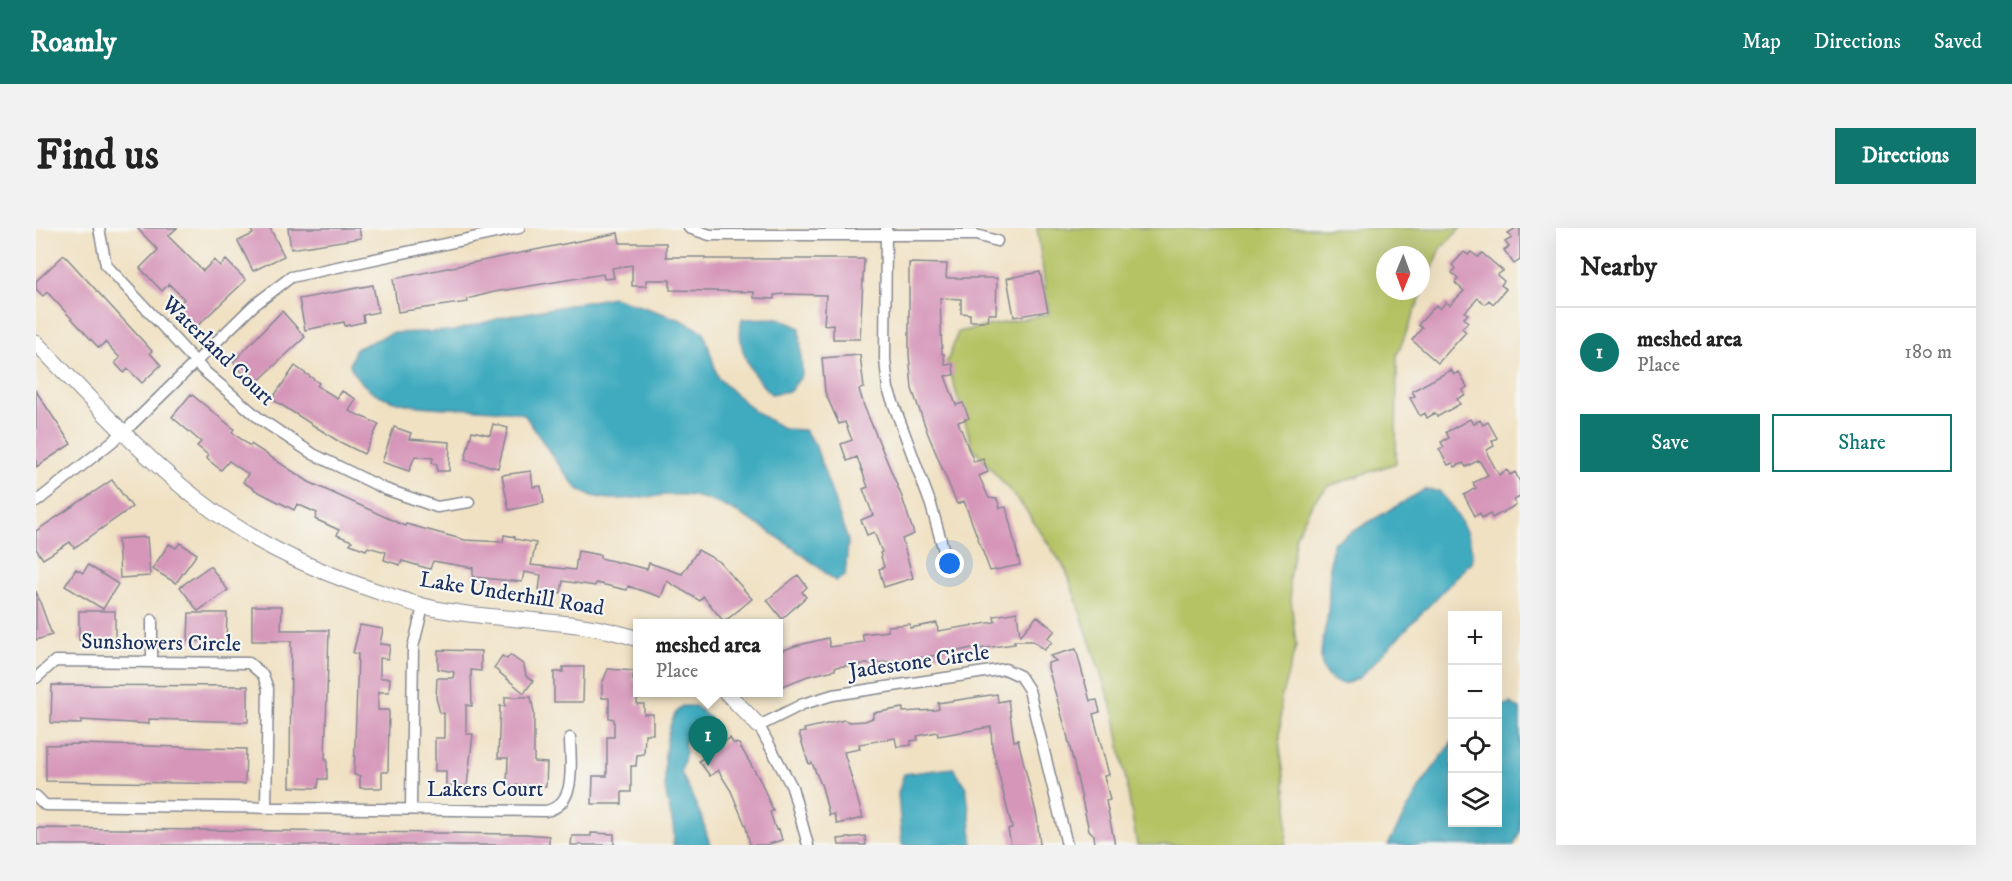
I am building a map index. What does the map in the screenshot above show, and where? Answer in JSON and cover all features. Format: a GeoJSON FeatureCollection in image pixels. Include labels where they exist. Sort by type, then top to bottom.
{"type":"FeatureCollection","features":[{"type":"Feature","properties":{"kind":"street","name":"Waterland Court"},"geometry":{"type":"LineString","coordinates":[[99,228],[106,265],[196,362],[266,424],[352,475],[436,507],[470,502]]}},
{"type":"Feature","properties":{"kind":"street"},"geometry":{"type":"LineString","coordinates":[[36,502],[123,433],[253,306],[291,277],[519,228]]}},
{"type":"Feature","properties":{"kind":"street"},"geometry":{"type":"LineString","coordinates":[[689,228],[710,234],[886,231],[976,235],[997,241]]}},
{"type":"Feature","properties":{"kind":"street"},"geometry":{"type":"LineString","coordinates":[[886,231],[885,359],[888,389],[931,505],[945,555]]}},
{"type":"Feature","properties":{"kind":"street","name":"Lake Underhill Road"},"geometry":{"type":"LineString","coordinates":[[36,343],[123,433],[198,498],[265,544],[330,576],[423,607],[488,618],[588,627],[633,638]]}},
{"type":"Feature","properties":{"kind":"street"},"geometry":{"type":"LineString","coordinates":[[36,796],[45,805],[411,809],[413,647],[423,607]]}},
{"type":"Feature","properties":{"kind":"street"},"geometry":{"type":"LineString","coordinates":[[152,620],[152,661]]}},
{"type":"Feature","properties":{"kind":"street","name":"Sunshowers Circle"},"geometry":{"type":"LineString","coordinates":[[36,678],[55,661],[249,663],[263,675],[268,689],[266,806]]}},
{"type":"Feature","properties":{"kind":"street","name":"Jadestone Circle"},"geometry":{"type":"LineString","coordinates":[[759,726],[803,704],[833,695],[1011,670],[1023,679],[1029,690],[1066,845]]}},
{"type":"Feature","properties":{"kind":"street"},"geometry":{"type":"LineString","coordinates":[[730,697],[759,726],[792,787],[808,845]]}},
{"type":"Feature","properties":{"kind":"street","name":"Lakers Court"},"geometry":{"type":"LineString","coordinates":[[411,809],[546,811],[554,808],[563,800],[570,786],[570,738]]}},
{"type":"Feature","properties":{"kind":"green space"},"geometry":{"type":"Polygon","coordinates":[[[1037,228],[1461,228],[1441,248],[1430,275],[1430,246],[1376,246],[1376,300],[1420,300],[1397,355],[1396,463],[1329,486],[1313,502],[1296,535],[1289,580],[1296,646],[1281,698],[1280,747],[1288,806],[1286,845],[1137,845],[1115,717],[1066,570],[1025,509],[972,446],[947,362],[958,332],[1049,314],[1037,228]]]}},
{"type":"Feature","properties":{"kind":"water"},"geometry":{"type":"Polygon","coordinates":[[[613,297],[679,319],[704,332],[718,378],[754,411],[784,429],[804,430],[815,444],[848,541],[845,576],[835,581],[764,528],[703,498],[672,495],[618,499],[593,496],[581,491],[561,468],[524,414],[402,403],[380,396],[362,384],[350,365],[355,349],[392,333],[454,331],[504,317],[613,297]]]}},
{"type":"Feature","properties":{"kind":"water"},"geometry":{"type":"Polygon","coordinates":[[[779,318],[800,328],[802,375],[790,391],[771,394],[757,378],[746,360],[740,329],[742,319],[779,318]]]}},
{"type":"Feature","properties":{"kind":"water"},"geometry":{"type":"Polygon","coordinates":[[[1424,490],[1439,491],[1450,505],[1467,534],[1472,561],[1360,677],[1339,683],[1325,673],[1321,657],[1328,612],[1333,543],[1424,490]]]}},
{"type":"Feature","properties":{"kind":"water"},"geometry":{"type":"Polygon","coordinates":[[[1510,703],[1520,709],[1520,831],[1514,845],[1388,845],[1421,785],[1448,748],[1448,827],[1502,827],[1502,706],[1510,703]]]}},
{"type":"Feature","properties":{"kind":"water"},"geometry":{"type":"Polygon","coordinates":[[[682,706],[695,706],[710,718],[710,727],[700,727],[700,736],[684,742],[686,752],[681,772],[702,818],[710,845],[673,845],[674,830],[665,785],[665,754],[668,732],[676,713],[682,706]]]}},
{"type":"Feature","properties":{"kind":"water"},"geometry":{"type":"Polygon","coordinates":[[[953,768],[966,786],[973,845],[902,845],[898,793],[904,774],[953,768]]]}},
{"type":"Feature","properties":{"kind":"building"},"geometry":{"type":"Polygon","coordinates":[[[137,228],[177,228],[168,236],[203,271],[214,260],[220,266],[226,260],[246,280],[195,328],[175,308],[184,299],[169,284],[162,291],[140,268],[158,250],[137,228]]]}},
{"type":"Feature","properties":{"kind":"building"},"geometry":{"type":"Polygon","coordinates":[[[250,228],[270,228],[284,256],[253,271],[238,241],[253,234],[250,228]]]}},
{"type":"Feature","properties":{"kind":"building"},"geometry":{"type":"Polygon","coordinates":[[[288,228],[359,228],[361,238],[291,249],[288,228]]]}},
{"type":"Feature","properties":{"kind":"building"},"geometry":{"type":"Polygon","coordinates":[[[1520,228],[1520,260],[1514,264],[1504,250],[1509,247],[1505,242],[1512,238],[1508,233],[1520,228]]]}},
{"type":"Feature","properties":{"kind":"building"},"geometry":{"type":"Polygon","coordinates":[[[618,233],[620,243],[666,243],[666,257],[864,259],[860,339],[833,339],[833,324],[824,325],[826,295],[785,294],[774,295],[774,299],[754,298],[754,292],[670,290],[670,280],[646,280],[646,286],[632,286],[632,265],[612,268],[614,278],[604,279],[603,274],[494,292],[467,299],[468,302],[398,312],[393,279],[618,233]]]}},
{"type":"Feature","properties":{"kind":"building"},"geometry":{"type":"Polygon","coordinates":[[[1464,252],[1468,255],[1471,252],[1478,257],[1482,253],[1503,271],[1497,275],[1504,281],[1501,285],[1506,289],[1493,304],[1489,300],[1485,304],[1478,298],[1465,312],[1468,314],[1464,318],[1468,322],[1462,328],[1466,332],[1438,363],[1412,340],[1422,328],[1418,325],[1436,305],[1440,309],[1446,302],[1450,305],[1464,291],[1455,283],[1458,279],[1452,273],[1455,268],[1452,265],[1464,252]]]}},
{"type":"Feature","properties":{"kind":"building"},"geometry":{"type":"Polygon","coordinates":[[[64,255],[152,351],[150,353],[161,365],[142,383],[128,369],[124,373],[115,363],[120,358],[105,342],[99,348],[47,292],[43,296],[36,289],[36,281],[64,255]]]}},
{"type":"Feature","properties":{"kind":"building"},"geometry":{"type":"Polygon","coordinates":[[[909,263],[947,264],[946,278],[997,278],[996,314],[989,314],[988,321],[970,321],[970,314],[961,313],[961,299],[940,298],[942,354],[944,354],[945,365],[953,364],[954,375],[945,376],[956,405],[963,403],[969,418],[958,422],[974,462],[983,459],[988,472],[979,476],[989,498],[997,499],[1000,508],[1006,507],[1020,565],[990,571],[964,501],[957,504],[928,434],[912,389],[909,354],[909,263]]]}},
{"type":"Feature","properties":{"kind":"building"},"geometry":{"type":"Polygon","coordinates":[[[1040,272],[1048,311],[1014,317],[1007,278],[1040,272]]]}},
{"type":"Feature","properties":{"kind":"building"},"geometry":{"type":"Polygon","coordinates":[[[373,285],[378,312],[363,315],[364,322],[345,326],[344,322],[305,330],[299,299],[373,285]]]}},
{"type":"Feature","properties":{"kind":"building"},"geometry":{"type":"Polygon","coordinates":[[[282,311],[305,337],[254,385],[233,362],[282,311]]]}},
{"type":"Feature","properties":{"kind":"building"},"geometry":{"type":"Polygon","coordinates":[[[860,355],[864,388],[859,389],[864,406],[902,497],[914,534],[902,539],[913,578],[884,587],[879,569],[884,567],[880,553],[882,552],[874,532],[867,535],[861,520],[873,515],[863,489],[868,487],[857,457],[847,461],[841,444],[852,440],[845,422],[839,424],[825,392],[822,358],[860,355]]]}},
{"type":"Feature","properties":{"kind":"building"},"geometry":{"type":"Polygon","coordinates":[[[295,366],[319,383],[317,386],[337,398],[342,391],[356,399],[349,411],[379,424],[364,454],[338,441],[272,399],[295,366]]]}},
{"type":"Feature","properties":{"kind":"building"},"geometry":{"type":"Polygon","coordinates":[[[1451,370],[1454,375],[1459,372],[1467,387],[1463,390],[1465,395],[1457,399],[1460,404],[1437,417],[1435,413],[1427,418],[1425,413],[1420,416],[1410,398],[1415,396],[1412,391],[1451,370]]]}},
{"type":"Feature","properties":{"kind":"building"},"geometry":{"type":"Polygon","coordinates":[[[36,391],[71,444],[36,467],[36,391]]]}},
{"type":"Feature","properties":{"kind":"building"},"geometry":{"type":"Polygon","coordinates":[[[191,394],[234,429],[232,432],[250,446],[251,444],[309,482],[405,526],[406,524],[465,540],[503,542],[504,535],[515,537],[515,539],[536,543],[531,565],[575,570],[578,551],[647,569],[649,563],[682,574],[698,550],[720,562],[752,599],[728,619],[722,619],[703,596],[700,601],[667,581],[661,597],[628,586],[627,590],[596,583],[595,586],[563,581],[561,593],[539,590],[541,575],[524,572],[522,582],[473,577],[473,568],[433,561],[430,569],[402,561],[400,565],[384,560],[386,552],[368,547],[366,550],[350,544],[352,541],[337,535],[339,530],[315,519],[317,513],[297,504],[294,510],[257,491],[243,482],[248,474],[229,461],[221,470],[206,458],[208,455],[197,446],[201,442],[172,417],[191,394]]]}},
{"type":"Feature","properties":{"kind":"building"},"geometry":{"type":"Polygon","coordinates":[[[1470,419],[1473,424],[1480,420],[1483,425],[1488,422],[1497,438],[1492,441],[1494,446],[1487,450],[1488,455],[1499,475],[1507,470],[1510,475],[1515,472],[1520,482],[1520,497],[1514,500],[1516,505],[1492,518],[1490,513],[1482,518],[1480,513],[1475,516],[1464,495],[1476,488],[1473,483],[1488,475],[1479,460],[1466,467],[1463,463],[1455,467],[1453,463],[1448,465],[1439,449],[1444,447],[1441,442],[1449,438],[1446,432],[1470,419]]]}},
{"type":"Feature","properties":{"kind":"building"},"geometry":{"type":"Polygon","coordinates":[[[493,424],[508,428],[498,468],[465,460],[472,431],[490,435],[493,424]]]}},
{"type":"Feature","properties":{"kind":"building"},"geometry":{"type":"Polygon","coordinates":[[[394,427],[411,433],[409,439],[450,442],[449,471],[437,471],[437,464],[432,463],[433,458],[415,456],[409,471],[382,462],[394,427]]]}},
{"type":"Feature","properties":{"kind":"building"},"geometry":{"type":"Polygon","coordinates":[[[531,471],[533,487],[541,486],[544,503],[509,510],[502,475],[531,471]]]}},
{"type":"Feature","properties":{"kind":"building"},"geometry":{"type":"Polygon","coordinates":[[[112,480],[132,507],[74,548],[70,542],[43,559],[36,549],[36,531],[112,480]]]}},
{"type":"Feature","properties":{"kind":"building"},"geometry":{"type":"Polygon","coordinates":[[[147,537],[150,576],[120,578],[118,539],[147,537]]]}},
{"type":"Feature","properties":{"kind":"building"},"geometry":{"type":"Polygon","coordinates":[[[180,543],[197,554],[176,583],[152,569],[169,544],[176,548],[180,543]]]}},
{"type":"Feature","properties":{"kind":"building"},"geometry":{"type":"Polygon","coordinates":[[[88,565],[118,584],[103,609],[65,586],[76,569],[83,573],[88,565]]]}},
{"type":"Feature","properties":{"kind":"building"},"geometry":{"type":"Polygon","coordinates":[[[210,566],[228,590],[198,611],[180,587],[210,566]]]}},
{"type":"Feature","properties":{"kind":"building"},"geometry":{"type":"Polygon","coordinates":[[[798,575],[807,587],[802,592],[806,597],[782,619],[767,600],[798,575]]]}},
{"type":"Feature","properties":{"kind":"building"},"geometry":{"type":"Polygon","coordinates":[[[36,591],[52,635],[36,640],[36,591]]]}},
{"type":"Feature","properties":{"kind":"building"},"geometry":{"type":"Polygon","coordinates":[[[252,606],[282,606],[281,630],[329,630],[325,759],[327,759],[327,779],[319,779],[318,788],[290,787],[291,641],[252,641],[252,606]]]}},
{"type":"Feature","properties":{"kind":"building"},"geometry":{"type":"Polygon","coordinates":[[[79,611],[115,611],[115,641],[79,640],[79,611]]]}},
{"type":"Feature","properties":{"kind":"building"},"geometry":{"type":"Polygon","coordinates":[[[1017,612],[1020,636],[1037,616],[1055,631],[1047,638],[1052,642],[1044,650],[1033,641],[1014,641],[1015,644],[978,649],[978,647],[916,659],[835,667],[835,670],[808,676],[783,686],[783,650],[795,646],[828,638],[830,647],[864,642],[862,634],[888,631],[888,626],[910,624],[910,628],[937,623],[938,631],[995,622],[994,616],[1017,612]]]}},
{"type":"Feature","properties":{"kind":"building"},"geometry":{"type":"Polygon","coordinates":[[[189,613],[227,613],[226,642],[188,641],[189,613]]]}},
{"type":"Feature","properties":{"kind":"building"},"geometry":{"type":"Polygon","coordinates":[[[360,625],[383,629],[380,644],[390,645],[388,659],[380,658],[380,678],[390,678],[389,692],[378,692],[378,710],[389,710],[388,772],[382,772],[382,788],[360,788],[360,776],[354,775],[358,654],[353,653],[360,625]]]}},
{"type":"Feature","properties":{"kind":"building"},"geometry":{"type":"Polygon","coordinates":[[[1076,649],[1090,701],[1097,700],[1100,712],[1093,714],[1109,775],[1104,776],[1110,800],[1106,801],[1115,845],[1095,845],[1094,835],[1089,830],[1066,730],[1048,668],[1048,663],[1056,661],[1050,656],[1076,649]]]}},
{"type":"Feature","properties":{"kind":"building"},"geometry":{"type":"Polygon","coordinates":[[[438,650],[481,651],[481,671],[471,670],[472,706],[466,705],[466,734],[473,734],[467,786],[446,786],[446,771],[435,771],[435,738],[444,738],[444,713],[440,713],[436,698],[437,678],[453,678],[454,672],[438,669],[438,650]]]}},
{"type":"Feature","properties":{"kind":"building"},"geometry":{"type":"Polygon","coordinates":[[[510,655],[524,665],[526,676],[533,681],[524,693],[494,668],[502,656],[507,659],[510,655]]]}},
{"type":"Feature","properties":{"kind":"building"},"geometry":{"type":"Polygon","coordinates":[[[563,667],[584,667],[583,702],[554,702],[554,672],[563,672],[563,667]]]}},
{"type":"Feature","properties":{"kind":"building"},"geometry":{"type":"Polygon","coordinates":[[[608,669],[633,671],[633,697],[637,697],[637,704],[644,704],[644,714],[653,714],[653,734],[645,734],[644,754],[637,755],[636,766],[631,766],[631,792],[622,792],[622,804],[592,804],[593,776],[607,776],[607,737],[614,737],[614,719],[609,718],[609,698],[602,698],[602,684],[608,669]]]}},
{"type":"Feature","properties":{"kind":"building"},"geometry":{"type":"Polygon","coordinates":[[[52,685],[248,686],[248,722],[149,719],[149,724],[81,720],[81,724],[51,723],[52,685]]]}},
{"type":"Feature","properties":{"kind":"building"},"geometry":{"type":"Polygon","coordinates":[[[997,694],[998,702],[1008,700],[1014,741],[1018,740],[1037,817],[1040,845],[1011,845],[1008,829],[1012,828],[992,747],[991,727],[938,736],[937,732],[917,736],[918,740],[911,741],[911,745],[897,747],[895,738],[859,744],[860,749],[844,752],[863,818],[837,824],[834,814],[829,815],[822,787],[812,763],[809,764],[799,733],[805,732],[804,729],[844,720],[865,721],[873,718],[873,713],[903,708],[903,712],[935,710],[939,709],[938,703],[997,694]]]}},
{"type":"Feature","properties":{"kind":"building"},"geometry":{"type":"Polygon","coordinates":[[[505,697],[531,697],[534,713],[534,762],[547,763],[546,786],[507,785],[508,758],[498,758],[500,706],[505,706],[505,697]]]}},
{"type":"Feature","properties":{"kind":"building"},"geometry":{"type":"Polygon","coordinates":[[[730,738],[733,743],[739,744],[761,782],[773,811],[770,812],[776,830],[779,829],[782,840],[766,845],[750,845],[746,827],[731,791],[718,770],[710,776],[699,761],[730,738]]]}},
{"type":"Feature","properties":{"kind":"building"},"geometry":{"type":"Polygon","coordinates":[[[46,745],[246,749],[245,784],[46,781],[46,745]]]}},
{"type":"Feature","properties":{"kind":"building"},"geometry":{"type":"Polygon","coordinates":[[[37,828],[526,834],[549,836],[549,845],[37,845],[37,828]]]}},
{"type":"Feature","properties":{"kind":"building"},"geometry":{"type":"Polygon","coordinates":[[[591,833],[614,834],[614,845],[571,845],[572,836],[591,836],[591,833]]]}},
{"type":"Feature","properties":{"kind":"building"},"geometry":{"type":"Polygon","coordinates":[[[865,836],[866,845],[839,845],[838,839],[865,836]]]}},
{"type":"Feature","properties":{"kind":"place","name":"meshed area"},"geometry":{"type":"Point","coordinates":[708,766]}}]}
